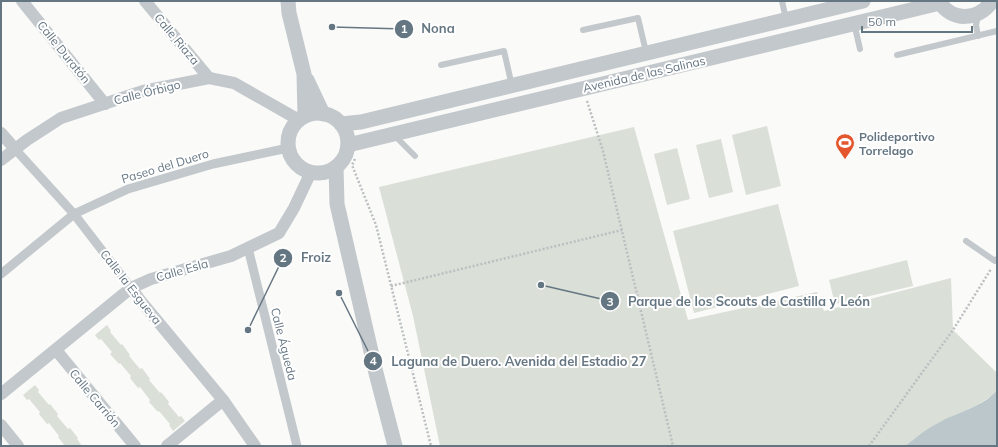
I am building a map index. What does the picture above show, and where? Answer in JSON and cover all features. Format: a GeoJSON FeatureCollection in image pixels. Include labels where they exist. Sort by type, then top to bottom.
{"type":"FeatureCollection","features":[{"type":"Feature","properties":{"kind":"street","name":"Calle Duratón"},"geometry":{"type":"LineString","coordinates":[[22,1],[106,104]]}},
{"type":"Feature","properties":{"kind":"street","name":"Calle Riaza"},"geometry":{"type":"LineString","coordinates":[[145,1],[209,78]]}},
{"type":"Feature","properties":{"kind":"street"},"geometry":{"type":"LineString","coordinates":[[288,1],[289,12],[304,74],[323,114]]}},
{"type":"Feature","properties":{"kind":"street","name":"Avenida de las Salinas"},"geometry":{"type":"LineString","coordinates":[[341,124],[361,122],[863,1]]}},
{"type":"Feature","properties":{"kind":"street"},"geometry":{"type":"LineString","coordinates":[[939,2],[951,13],[973,19],[989,6],[992,1]]}},
{"type":"Feature","properties":{"kind":"street","name":"Avenida de las Salinas"},"geometry":{"type":"LineString","coordinates":[[348,145],[939,2]]}},
{"type":"Feature","properties":{"kind":"street"},"geometry":{"type":"LineString","coordinates":[[302,118],[304,74]]}},
{"type":"Feature","properties":{"kind":"street","name":"Calle Órbigo"},"geometry":{"type":"LineString","coordinates":[[1,160],[26,140],[61,118],[143,91],[209,78],[234,83],[302,118]]}},
{"type":"Feature","properties":{"kind":"street"},"geometry":{"type":"LineString","coordinates":[[313,114],[323,114],[335,119],[341,124],[345,130],[348,145],[342,161],[336,167],[329,171],[316,173],[303,169],[296,164],[288,148],[288,140],[294,126],[302,118],[313,114]]}},
{"type":"Feature","properties":{"kind":"street","name":"Calle la Esgueva"},"geometry":{"type":"LineString","coordinates":[[1,133],[74,214],[140,300],[223,400],[255,446]]}},
{"type":"Feature","properties":{"kind":"street","name":"Paseo del Duero"},"geometry":{"type":"LineString","coordinates":[[1,274],[74,214],[128,189],[213,164],[288,148]]}},
{"type":"Feature","properties":{"kind":"street"},"geometry":{"type":"LineString","coordinates":[[336,167],[337,204],[394,446]]}},
{"type":"Feature","properties":{"kind":"street"},"geometry":{"type":"LineString","coordinates":[[316,173],[337,204]]}},
{"type":"Feature","properties":{"kind":"street","name":"Calle Esla"},"geometry":{"type":"LineString","coordinates":[[1,394],[131,288],[151,279],[231,256],[279,233],[316,173]]}},
{"type":"Feature","properties":{"kind":"street","name":"Calle Águeda"},"geometry":{"type":"LineString","coordinates":[[248,248],[298,446]]}},
{"type":"Feature","properties":{"kind":"street","name":"Calle Carrión"},"geometry":{"type":"LineString","coordinates":[[56,350],[135,446]]}},
{"type":"Feature","properties":{"kind":"street"},"geometry":{"type":"LineString","coordinates":[[167,446],[223,400]]}},
{"type":"Feature","properties":{"kind":"street"},"geometry":{"type":"LineString","coordinates":[[1,425],[18,446]]}},
{"type":"Feature","properties":{"kind":"lane"},"geometry":{"type":"LineString","coordinates":[[782,1],[787,20]]}},
{"type":"Feature","properties":{"kind":"lane"},"geometry":{"type":"LineString","coordinates":[[583,30],[638,18],[646,53]]}},
{"type":"Feature","properties":{"kind":"lane"},"geometry":{"type":"LineString","coordinates":[[973,19],[978,36]]}},
{"type":"Feature","properties":{"kind":"lane"},"geometry":{"type":"LineString","coordinates":[[854,23],[860,49]]}},
{"type":"Feature","properties":{"kind":"lane"},"geometry":{"type":"LineString","coordinates":[[897,55],[997,32]]}},
{"type":"Feature","properties":{"kind":"lane"},"geometry":{"type":"LineString","coordinates":[[441,65],[504,51],[512,86]]}},
{"type":"Feature","properties":{"kind":"lane"},"geometry":{"type":"LineString","coordinates":[[393,134],[415,156]]}},
{"type":"Feature","properties":{"kind":"lane"},"geometry":{"type":"LineString","coordinates":[[966,240],[996,260]]}},
{"type":"Feature","properties":{"kind":"path"},"geometry":{"type":"LineString","coordinates":[[582,89],[592,113],[603,151],[673,446]]}},
{"type":"Feature","properties":{"kind":"path"},"geometry":{"type":"LineString","coordinates":[[366,140],[367,149],[358,154],[352,165],[376,225],[431,446]]}},
{"type":"Feature","properties":{"kind":"path"},"geometry":{"type":"LineString","coordinates":[[391,286],[622,230]]}},
{"type":"Feature","properties":{"kind":"path"},"geometry":{"type":"LineString","coordinates":[[869,446],[953,330],[996,260]]}},
{"type":"Feature","properties":{"kind":"shaded area"},"geometry":{"type":"Polygon","coordinates":[[[767,126],[781,186],[746,195],[732,135],[767,126]]]}},
{"type":"Feature","properties":{"kind":"shaded area"},"geometry":{"type":"Polygon","coordinates":[[[634,127],[688,320],[817,292],[824,311],[951,278],[953,330],[997,373],[997,390],[993,395],[977,405],[938,423],[905,446],[440,446],[413,316],[379,187],[634,127]]]}},
{"type":"Feature","properties":{"kind":"shaded area"},"geometry":{"type":"Polygon","coordinates":[[[721,139],[733,192],[709,198],[696,145],[721,139]]]}},
{"type":"Feature","properties":{"kind":"shaded area"},"geometry":{"type":"Polygon","coordinates":[[[677,148],[690,199],[667,205],[654,154],[677,148]]]}},
{"type":"Feature","properties":{"kind":"shaded area"},"geometry":{"type":"Polygon","coordinates":[[[778,204],[799,286],[694,313],[673,231],[778,204]]]}},
{"type":"Feature","properties":{"kind":"shaded area"},"geometry":{"type":"Polygon","coordinates":[[[907,260],[913,286],[835,304],[829,280],[907,260]]]}},
{"type":"Feature","properties":{"kind":"shaded area"},"geometry":{"type":"Polygon","coordinates":[[[107,325],[111,331],[110,332],[121,345],[122,344],[130,355],[129,356],[140,369],[142,368],[150,379],[149,380],[169,402],[168,404],[179,417],[181,416],[185,421],[173,431],[169,425],[170,424],[149,402],[150,400],[140,387],[138,388],[130,378],[131,376],[110,354],[112,352],[101,339],[99,340],[95,335],[107,325]]]}},
{"type":"Feature","properties":{"kind":"shaded area"},"geometry":{"type":"Polygon","coordinates":[[[35,385],[39,390],[38,392],[49,405],[50,404],[58,414],[57,416],[68,429],[70,428],[82,446],[65,446],[49,423],[47,424],[39,414],[40,412],[29,399],[27,400],[23,395],[35,385]]]}},
{"type":"Feature","properties":{"kind":"shaded area"},"geometry":{"type":"Polygon","coordinates":[[[997,390],[997,446],[905,446],[934,425],[978,405],[992,396],[997,390]]]}},
{"type":"Feature","properties":{"kind":"place","name":"Nona"},"geometry":{"type":"Point","coordinates":[332,27]}},
{"type":"Feature","properties":{"kind":"place","name":"Polideportivo Torrelago"},"geometry":{"type":"Point","coordinates":[845,160]}},
{"type":"Feature","properties":{"kind":"place","name":"Parque de los Scouts de Castilla y León"},"geometry":{"type":"Point","coordinates":[541,285]}},
{"type":"Feature","properties":{"kind":"place","name":"Laguna de Duero. Avenida del Estadio 27"},"geometry":{"type":"Point","coordinates":[339,293]}},
{"type":"Feature","properties":{"kind":"place","name":"Froiz"},"geometry":{"type":"Point","coordinates":[248,330]}}]}
